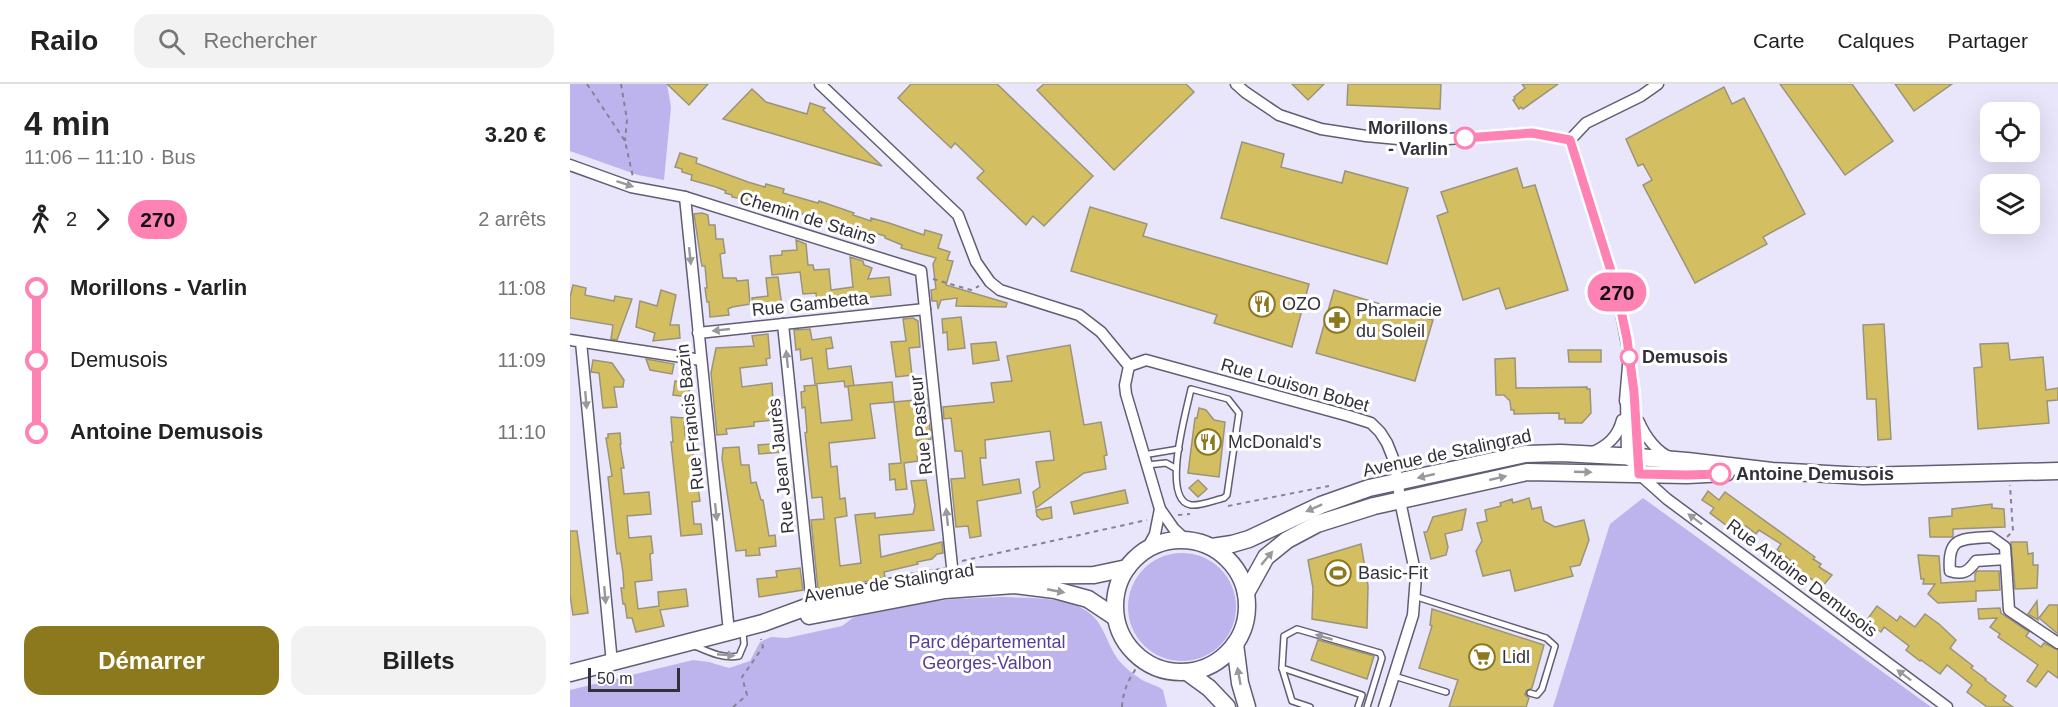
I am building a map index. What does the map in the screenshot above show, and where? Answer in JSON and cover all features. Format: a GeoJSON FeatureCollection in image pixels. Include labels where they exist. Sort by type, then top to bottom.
{"type":"FeatureCollection","features":[{"type":"Feature","properties":{"kind":"main road","name":"Avenue de Stalingrad"},"geometry":{"type":"LineString","coordinates":[[1212,547],[1249,539],[1342,497],[1525,454],[1587,454],[1687,475],[1772,471]]}},
{"type":"Feature","properties":{"kind":"main road","name":"Avenue de Stalingrad"},"geometry":{"type":"LineString","coordinates":[[1246,593],[1266,557],[1287,540],[1317,524],[1374,506],[1527,472],[1677,460],[1772,471],[1863,476],[2058,471]]}},
{"type":"Feature","properties":{"kind":"main road"},"geometry":{"type":"LineString","coordinates":[[1186,540],[1212,547],[1233,566],[1242,579],[1246,593],[1246,621],[1235,644],[1214,664],[1187,672],[1171,672],[1142,660],[1121,635],[1115,617],[1116,592],[1127,568],[1147,549],[1166,542],[1186,540]]}},
{"type":"Feature","properties":{"kind":"main road","name":"Avenue de Stalingrad"},"geometry":{"type":"LineString","coordinates":[[750,627],[812,605],[907,583],[953,576],[1094,575],[1127,568]]}},
{"type":"Feature","properties":{"kind":"main road","name":"Avenue de Stalingrad"},"geometry":{"type":"LineString","coordinates":[[570,674],[750,627],[945,590],[1014,585],[1055,590],[1088,598],[1115,617]]}},
{"type":"Feature","properties":{"kind":"main road"},"geometry":{"type":"LineString","coordinates":[[1235,644],[1240,683],[1247,707]]}},
{"type":"Feature","properties":{"kind":"main road"},"geometry":{"type":"LineString","coordinates":[[1187,672],[1209,688],[1227,707]]}},
{"type":"Feature","properties":{"kind":"street"},"geometry":{"type":"LineString","coordinates":[[820,84],[958,215],[976,262],[990,282],[1000,290],[1079,315],[1101,332],[1129,366],[1125,385],[1126,394],[1160,509],[1174,530],[1186,540]]}},
{"type":"Feature","properties":{"kind":"street"},"geometry":{"type":"LineString","coordinates":[[1236,84],[1279,115],[1321,129],[1420,141],[1532,133],[1570,140]]}},
{"type":"Feature","properties":{"kind":"street"},"geometry":{"type":"LineString","coordinates":[[1570,140],[1586,123],[1641,96],[1658,84]]}},
{"type":"Feature","properties":{"kind":"street"},"geometry":{"type":"LineString","coordinates":[[1570,140],[1616,287],[1629,354],[1636,416],[1634,463]]}},
{"type":"Feature","properties":{"kind":"street","name":"Chemin de Stains"},"geometry":{"type":"LineString","coordinates":[[570,165],[631,187],[685,197],[922,273]]}},
{"type":"Feature","properties":{"kind":"street","name":"Rue Francis Bazin"},"geometry":{"type":"LineString","coordinates":[[685,197],[701,360],[750,627]]}},
{"type":"Feature","properties":{"kind":"street","name":"Rue Pasteur"},"geometry":{"type":"LineString","coordinates":[[922,273],[953,576]]}},
{"type":"Feature","properties":{"kind":"street","name":"Rue Gambetta"},"geometry":{"type":"LineString","coordinates":[[698,333],[925,309]]}},
{"type":"Feature","properties":{"kind":"street","name":"Rue Jean Jaurès"},"geometry":{"type":"LineString","coordinates":[[783,324],[812,605]]}},
{"type":"Feature","properties":{"kind":"street"},"geometry":{"type":"LineString","coordinates":[[612,663],[575,341],[701,360]]}},
{"type":"Feature","properties":{"kind":"street"},"geometry":{"type":"LineString","coordinates":[[1587,454],[1601,448],[1620,429],[1626,397],[1629,354]]}},
{"type":"Feature","properties":{"kind":"street","name":"Rue Louison Bobet"},"geometry":{"type":"LineString","coordinates":[[1129,366],[1146,360],[1371,423],[1380,432],[1393,458],[1416,576],[1413,615],[1384,707]]}},
{"type":"Feature","properties":{"kind":"street"},"geometry":{"type":"LineString","coordinates":[[1626,397],[1634,463]]}},
{"type":"Feature","properties":{"kind":"street"},"geometry":{"type":"LineString","coordinates":[[1636,416],[1649,440],[1667,456],[1677,460]]}},
{"type":"Feature","properties":{"kind":"street","name":"Rue Antoine Demusois"},"geometry":{"type":"LineString","coordinates":[[1634,463],[1667,498],[1947,707]]}},
{"type":"Feature","properties":{"kind":"street"},"geometry":{"type":"LineString","coordinates":[[1147,549],[1155,534],[1160,509]]}},
{"type":"Feature","properties":{"kind":"street"},"geometry":{"type":"LineString","coordinates":[[2006,559],[1976,561],[1969,571],[1960,574],[1950,571],[1951,547],[1962,539],[1991,537],[2005,547],[2006,559],[2009,610],[2058,643]]}},
{"type":"Feature","properties":{"kind":"lane"},"geometry":{"type":"LineString","coordinates":[[1191,389],[1228,399],[1239,412],[1227,495],[1224,498],[1191,505],[1183,500],[1175,468],[1191,389]]}},
{"type":"Feature","properties":{"kind":"lane"},"geometry":{"type":"LineString","coordinates":[[1144,460],[1179,449]]}},
{"type":"Feature","properties":{"kind":"lane"},"geometry":{"type":"LineString","coordinates":[[1144,460],[1166,463],[1175,468]]}},
{"type":"Feature","properties":{"kind":"lane"},"geometry":{"type":"LineString","coordinates":[[1414,596],[1546,638],[1556,646],[1542,689],[1537,694],[1530,693]]}},
{"type":"Feature","properties":{"kind":"lane"},"geometry":{"type":"LineString","coordinates":[[687,643],[719,656],[730,658],[739,656],[750,627]]}},
{"type":"Feature","properties":{"kind":"lane"},"geometry":{"type":"LineString","coordinates":[[1310,707],[1292,701],[1282,668],[1284,636],[1297,629],[1380,653],[1382,658],[1367,707]]}},
{"type":"Feature","properties":{"kind":"lane"},"geometry":{"type":"LineString","coordinates":[[1282,668],[1362,695],[1358,707]]}},
{"type":"Feature","properties":{"kind":"lane"},"geometry":{"type":"LineString","coordinates":[[1394,676],[1446,692]]}},
{"type":"Feature","properties":{"kind":"path"},"geometry":{"type":"LineString","coordinates":[[587,84],[625,141]]}},
{"type":"Feature","properties":{"kind":"path"},"geometry":{"type":"LineString","coordinates":[[621,84],[627,120],[625,141],[633,178],[631,187]]}},
{"type":"Feature","properties":{"kind":"path"},"geometry":{"type":"LineString","coordinates":[[922,273],[971,290],[990,282]]}},
{"type":"Feature","properties":{"kind":"path"},"geometry":{"type":"LineString","coordinates":[[2001,545],[2013,531],[2009,473]]}},
{"type":"Feature","properties":{"kind":"path"},"geometry":{"type":"LineString","coordinates":[[733,707],[747,695],[742,677],[763,647],[750,627]]}},
{"type":"Feature","properties":{"kind":"path"},"geometry":{"type":"LineString","coordinates":[[1122,707],[1123,692],[1142,660]]}},
{"type":"Feature","properties":{"kind":"green space"},"geometry":{"type":"Polygon","coordinates":[[[570,84],[667,84],[671,107],[664,180],[638,175],[570,151],[570,84]]]}},
{"type":"Feature","properties":{"kind":"green space"},"geometry":{"type":"Polygon","coordinates":[[[1643,498],[1931,707],[1553,707],[1610,524],[1643,498]]]}},
{"type":"Feature","properties":{"kind":"green space"},"geometry":{"type":"Polygon","coordinates":[[[1182,553],[1203,557],[1220,569],[1232,586],[1236,607],[1232,628],[1220,645],[1203,657],[1182,661],[1161,657],[1144,645],[1132,628],[1128,607],[1132,586],[1144,569],[1161,557],[1182,553]]]}},
{"type":"Feature","properties":{"kind":"green space","name":"Parc départemental Georges-Valbon"},"geometry":{"type":"Polygon","coordinates":[[[1003,597],[1055,600],[1090,613],[1098,622],[1116,656],[1124,666],[1142,680],[1163,690],[1167,707],[570,707],[570,690],[693,660],[729,668],[750,661],[760,642],[771,637],[787,638],[842,626],[854,617],[927,602],[1003,597]]]}},
{"type":"Feature","properties":{"kind":"building"},"geometry":{"type":"Polygon","coordinates":[[[667,84],[708,84],[689,105],[667,84]]]}},
{"type":"Feature","properties":{"kind":"building"},"geometry":{"type":"Polygon","coordinates":[[[911,84],[997,84],[1093,176],[1044,226],[1033,216],[1026,225],[977,178],[984,171],[955,143],[951,148],[898,98],[911,84]]]}},
{"type":"Feature","properties":{"kind":"building"},"geometry":{"type":"Polygon","coordinates":[[[1044,84],[1186,84],[1194,92],[1114,170],[1037,90],[1044,84]]]}},
{"type":"Feature","properties":{"kind":"building"},"geometry":{"type":"Polygon","coordinates":[[[1292,84],[1324,84],[1308,100],[1292,84]]]}},
{"type":"Feature","properties":{"kind":"building"},"geometry":{"type":"Polygon","coordinates":[[[1348,84],[1441,84],[1440,109],[1347,105],[1348,84]]]}},
{"type":"Feature","properties":{"kind":"building"},"geometry":{"type":"Polygon","coordinates":[[[1522,84],[1558,84],[1523,109],[1521,107],[1519,109],[1513,100],[1525,88],[1522,84]]]}},
{"type":"Feature","properties":{"kind":"building"},"geometry":{"type":"Polygon","coordinates":[[[1780,84],[1852,84],[1893,141],[1845,175],[1780,84]]]}},
{"type":"Feature","properties":{"kind":"building"},"geometry":{"type":"Polygon","coordinates":[[[1895,84],[1952,84],[1914,111],[1895,84]]]}},
{"type":"Feature","properties":{"kind":"building"},"geometry":{"type":"Polygon","coordinates":[[[1724,87],[1732,104],[1744,98],[1805,214],[1763,237],[1767,244],[1695,283],[1643,185],[1652,180],[1643,164],[1638,166],[1626,139],[1724,87]]]}},
{"type":"Feature","properties":{"kind":"building"},"geometry":{"type":"Polygon","coordinates":[[[752,89],[766,102],[807,114],[810,103],[825,108],[823,110],[882,166],[723,119],[752,89]]]}},
{"type":"Feature","properties":{"kind":"building"},"geometry":{"type":"Polygon","coordinates":[[[1242,142],[1284,154],[1281,167],[1342,183],[1345,171],[1408,188],[1387,264],[1221,218],[1242,142]]]}},
{"type":"Feature","properties":{"kind":"building"},"geometry":{"type":"Polygon","coordinates":[[[680,153],[697,158],[696,163],[748,182],[784,189],[783,193],[818,203],[819,201],[871,221],[871,218],[924,235],[925,230],[942,235],[938,248],[950,252],[947,260],[953,261],[946,285],[1007,303],[1006,307],[956,306],[957,298],[941,300],[938,309],[937,301],[932,301],[931,290],[936,289],[933,264],[936,258],[901,248],[902,245],[885,236],[868,231],[866,234],[796,212],[796,214],[786,211],[779,207],[779,204],[762,199],[761,203],[732,197],[725,193],[726,191],[691,180],[692,175],[675,167],[680,153]]]}},
{"type":"Feature","properties":{"kind":"building"},"geometry":{"type":"Polygon","coordinates":[[[1517,168],[1523,188],[1535,185],[1568,290],[1506,309],[1499,288],[1463,300],[1437,216],[1448,212],[1441,192],[1517,168]]]}},
{"type":"Feature","properties":{"kind":"building"},"geometry":{"type":"Polygon","coordinates":[[[1090,207],[1147,224],[1143,236],[1309,284],[1292,347],[1214,323],[1217,315],[1071,271],[1090,207]]]}},
{"type":"Feature","properties":{"kind":"building"},"geometry":{"type":"Polygon","coordinates":[[[694,214],[708,215],[709,225],[715,225],[716,239],[723,239],[725,253],[720,254],[723,278],[736,278],[737,281],[748,280],[750,304],[728,309],[729,315],[710,317],[705,288],[707,288],[705,266],[702,266],[694,214]]]}},
{"type":"Feature","properties":{"kind":"building"},"geometry":{"type":"Polygon","coordinates":[[[796,240],[806,244],[808,265],[813,265],[814,270],[829,269],[831,290],[853,287],[850,257],[863,261],[864,265],[872,268],[868,279],[889,277],[891,295],[851,299],[852,306],[837,307],[837,301],[817,303],[816,293],[803,294],[800,272],[772,275],[770,256],[782,255],[782,251],[797,250],[796,240]]]}},
{"type":"Feature","properties":{"kind":"building"},"geometry":{"type":"Polygon","coordinates":[[[778,277],[782,307],[767,310],[767,306],[753,307],[752,298],[768,296],[766,278],[778,277]]]}},
{"type":"Feature","properties":{"kind":"building"},"geometry":{"type":"Polygon","coordinates":[[[573,285],[586,288],[585,295],[614,301],[615,296],[632,299],[617,340],[611,339],[613,325],[570,318],[570,297],[573,285]]]}},
{"type":"Feature","properties":{"kind":"building"},"geometry":{"type":"Polygon","coordinates":[[[661,290],[676,295],[670,325],[679,325],[680,338],[653,341],[655,333],[636,327],[640,301],[657,306],[661,290]]]}},
{"type":"Feature","properties":{"kind":"building"},"geometry":{"type":"Polygon","coordinates":[[[1334,290],[1433,320],[1415,381],[1316,353],[1334,290]]]}},
{"type":"Feature","properties":{"kind":"building"},"geometry":{"type":"Polygon","coordinates":[[[961,317],[965,348],[948,350],[947,332],[943,333],[942,319],[961,317]]]}},
{"type":"Feature","properties":{"kind":"building"},"geometry":{"type":"Polygon","coordinates":[[[913,318],[918,321],[920,347],[909,348],[912,375],[896,377],[891,342],[906,341],[903,319],[913,318]]]}},
{"type":"Feature","properties":{"kind":"building"},"geometry":{"type":"Polygon","coordinates":[[[1884,324],[1891,439],[1878,440],[1876,399],[1867,399],[1863,325],[1884,324]]]}},
{"type":"Feature","properties":{"kind":"building"},"geometry":{"type":"Polygon","coordinates":[[[810,329],[812,340],[831,337],[833,348],[826,349],[828,369],[851,366],[854,386],[845,387],[844,381],[815,384],[812,358],[801,360],[800,349],[796,350],[794,330],[810,329]]]}},
{"type":"Feature","properties":{"kind":"building"},"geometry":{"type":"Polygon","coordinates":[[[768,334],[770,358],[766,359],[767,365],[740,368],[742,387],[772,383],[774,420],[754,422],[754,426],[726,429],[727,434],[717,435],[711,373],[716,348],[754,346],[752,336],[768,334]]]}},
{"type":"Feature","properties":{"kind":"building"},"geometry":{"type":"Polygon","coordinates":[[[996,342],[999,360],[973,364],[971,344],[996,342]]]}},
{"type":"Feature","properties":{"kind":"building"},"geometry":{"type":"Polygon","coordinates":[[[2008,343],[2010,360],[2043,357],[2046,390],[2058,388],[2058,400],[2047,401],[2049,423],[1978,429],[1974,368],[1982,367],[1980,344],[2008,343]]]}},
{"type":"Feature","properties":{"kind":"building"},"geometry":{"type":"Polygon","coordinates":[[[1070,345],[1084,425],[1101,422],[1107,455],[1104,456],[1106,469],[1084,473],[1036,508],[1033,492],[1040,487],[1036,462],[1054,460],[1050,431],[985,440],[986,458],[980,458],[983,485],[1019,479],[1021,493],[977,501],[981,536],[970,538],[968,526],[956,527],[951,479],[965,478],[962,451],[955,451],[951,418],[944,419],[943,407],[994,402],[991,383],[1012,381],[1007,356],[1070,345]]]}},
{"type":"Feature","properties":{"kind":"building"},"geometry":{"type":"Polygon","coordinates":[[[1568,350],[1601,350],[1601,362],[1569,362],[1568,350]]]}},
{"type":"Feature","properties":{"kind":"building"},"geometry":{"type":"Polygon","coordinates":[[[1515,358],[1516,388],[1587,387],[1590,389],[1591,413],[1582,423],[1565,423],[1565,419],[1559,419],[1559,413],[1514,414],[1510,401],[1504,395],[1496,395],[1495,359],[1515,358]]]}},
{"type":"Feature","properties":{"kind":"building"},"geometry":{"type":"Polygon","coordinates":[[[646,359],[674,364],[672,374],[650,370],[646,359]]]}},
{"type":"Feature","properties":{"kind":"building"},"geometry":{"type":"Polygon","coordinates":[[[593,360],[612,363],[624,380],[623,387],[614,387],[617,407],[603,408],[599,373],[591,372],[593,360]]]}},
{"type":"Feature","properties":{"kind":"building"},"geometry":{"type":"Polygon","coordinates":[[[675,381],[690,383],[689,397],[673,395],[675,381]]]}},
{"type":"Feature","properties":{"kind":"building"},"geometry":{"type":"Polygon","coordinates":[[[892,382],[894,402],[870,404],[875,438],[829,443],[831,467],[837,466],[840,499],[845,498],[847,516],[835,518],[840,566],[861,563],[855,515],[875,513],[875,518],[913,514],[915,506],[911,481],[926,480],[934,530],[879,535],[881,557],[942,542],[943,553],[937,554],[932,559],[917,562],[918,564],[884,572],[885,577],[823,592],[818,589],[811,520],[824,519],[822,497],[812,498],[805,433],[807,432],[805,407],[802,408],[801,392],[805,391],[804,386],[817,385],[821,423],[852,420],[848,386],[892,382]]]}},
{"type":"Feature","properties":{"kind":"building"},"geometry":{"type":"Polygon","coordinates":[[[927,399],[931,439],[918,441],[920,456],[917,456],[918,461],[904,463],[907,489],[896,490],[895,479],[890,480],[889,464],[901,463],[894,402],[927,399]]]}},
{"type":"Feature","properties":{"kind":"building","name":"McDonald's"},"geometry":{"type":"Polygon","coordinates":[[[1199,408],[1206,410],[1214,420],[1225,422],[1219,477],[1188,473],[1195,418],[1197,418],[1199,408]]]}},
{"type":"Feature","properties":{"kind":"building"},"geometry":{"type":"Polygon","coordinates":[[[671,417],[684,418],[685,436],[690,435],[700,501],[692,502],[694,524],[701,524],[702,534],[681,536],[671,442],[673,442],[671,417]]]}},
{"type":"Feature","properties":{"kind":"building"},"geometry":{"type":"Polygon","coordinates":[[[620,433],[624,494],[649,492],[651,514],[627,516],[629,538],[651,536],[652,580],[635,582],[638,609],[659,606],[658,592],[686,589],[688,606],[660,610],[664,626],[636,632],[632,618],[627,618],[625,604],[623,604],[621,588],[624,588],[623,573],[620,553],[617,554],[616,548],[608,477],[612,476],[606,438],[608,434],[620,433]]]}},
{"type":"Feature","properties":{"kind":"building"},"geometry":{"type":"Polygon","coordinates":[[[781,443],[782,452],[759,454],[758,445],[781,443]]]}},
{"type":"Feature","properties":{"kind":"building"},"geometry":{"type":"Polygon","coordinates":[[[739,447],[741,465],[749,465],[751,483],[756,482],[761,500],[763,500],[769,536],[775,535],[776,546],[759,548],[760,555],[746,556],[746,550],[736,551],[722,459],[723,448],[739,447]]]}},
{"type":"Feature","properties":{"kind":"building"},"geometry":{"type":"Polygon","coordinates":[[[1198,480],[1207,489],[1198,497],[1189,488],[1198,480]]]}},
{"type":"Feature","properties":{"kind":"building"},"geometry":{"type":"Polygon","coordinates":[[[1125,490],[1128,503],[1074,514],[1071,502],[1125,490]]]}},
{"type":"Feature","properties":{"kind":"building"},"geometry":{"type":"Polygon","coordinates":[[[1708,491],[1719,500],[1725,492],[1815,557],[1813,559],[1821,564],[1819,567],[1832,575],[1822,587],[1803,573],[1801,575],[1787,563],[1790,560],[1777,550],[1781,544],[1759,530],[1756,534],[1746,526],[1739,535],[1710,513],[1714,508],[1702,500],[1708,491]]]}},
{"type":"Feature","properties":{"kind":"building"},"geometry":{"type":"Polygon","coordinates":[[[1529,498],[1532,509],[1541,507],[1544,521],[1555,527],[1584,520],[1589,540],[1580,565],[1570,567],[1573,576],[1515,591],[1510,570],[1483,576],[1476,551],[1482,541],[1477,523],[1487,521],[1485,510],[1501,506],[1500,503],[1512,499],[1513,503],[1529,498]]]}},
{"type":"Feature","properties":{"kind":"building"},"geometry":{"type":"Polygon","coordinates":[[[1992,504],[1992,508],[2004,509],[2005,527],[1953,529],[1953,537],[1930,537],[1929,518],[1952,516],[1952,509],[1992,504]]]}},
{"type":"Feature","properties":{"kind":"building"},"geometry":{"type":"Polygon","coordinates":[[[1051,507],[1052,518],[1042,520],[1037,516],[1036,510],[1051,507]]]}},
{"type":"Feature","properties":{"kind":"building"},"geometry":{"type":"Polygon","coordinates":[[[1466,509],[1462,530],[1445,534],[1448,547],[1446,555],[1431,559],[1424,532],[1427,532],[1433,517],[1466,509]]]}},
{"type":"Feature","properties":{"kind":"building"},"geometry":{"type":"Polygon","coordinates":[[[570,531],[577,531],[588,613],[573,615],[570,595],[570,531]]]}},
{"type":"Feature","properties":{"kind":"building"},"geometry":{"type":"Polygon","coordinates":[[[2011,542],[2027,542],[2028,554],[2033,553],[2033,565],[2038,565],[2037,588],[2015,589],[2011,542]]]}},
{"type":"Feature","properties":{"kind":"building","name":"Basic-Fit"},"geometry":{"type":"Polygon","coordinates":[[[1361,544],[1368,586],[1367,628],[1312,619],[1313,588],[1308,560],[1361,544]]]}},
{"type":"Feature","properties":{"kind":"building"},"geometry":{"type":"Polygon","coordinates":[[[1918,555],[1939,556],[1941,583],[1975,581],[1977,571],[1999,571],[2000,590],[1976,591],[1976,601],[1938,603],[1928,594],[1935,584],[1923,584],[1924,579],[1921,579],[1918,555]]]}},
{"type":"Feature","properties":{"kind":"building"},"geometry":{"type":"Polygon","coordinates":[[[800,568],[803,590],[759,597],[757,579],[777,577],[776,571],[800,568]]]}},
{"type":"Feature","properties":{"kind":"building"},"geometry":{"type":"Polygon","coordinates":[[[2037,601],[2038,620],[2028,614],[2037,601]]]}},
{"type":"Feature","properties":{"kind":"building"},"geometry":{"type":"Polygon","coordinates":[[[2049,605],[2058,605],[2058,634],[2039,618],[2049,605]]]}},
{"type":"Feature","properties":{"kind":"building"},"geometry":{"type":"Polygon","coordinates":[[[1877,606],[1897,621],[1900,616],[1915,627],[1925,614],[1939,624],[1956,640],[1950,648],[2006,696],[2003,700],[2013,707],[1987,707],[1967,692],[1972,685],[1947,665],[1940,674],[1906,650],[1909,646],[1884,627],[1881,632],[1866,621],[1877,606]]]}},
{"type":"Feature","properties":{"kind":"building"},"geometry":{"type":"Polygon","coordinates":[[[2000,608],[2001,613],[2029,632],[2026,636],[2041,647],[2044,643],[2058,650],[2058,678],[2048,671],[2036,687],[2027,681],[2038,665],[1998,637],[2000,634],[1990,627],[1997,618],[1979,619],[1978,609],[2000,608]]]}},
{"type":"Feature","properties":{"kind":"building","name":"Lidl"},"geometry":{"type":"Polygon","coordinates":[[[1432,609],[1544,645],[1532,688],[1526,691],[1525,695],[1529,698],[1526,707],[1449,707],[1458,680],[1419,668],[1432,626],[1430,625],[1432,609]]]}},
{"type":"Feature","properties":{"kind":"building"},"geometry":{"type":"Polygon","coordinates":[[[1318,640],[1374,656],[1367,679],[1311,660],[1318,640]]]}},
{"type":"Feature","properties":{"kind":"bus line","name":"270"},"geometry":{"type":"LineString","coordinates":[[1465,138],[1532,133],[1570,140],[1620,304],[1634,392],[1639,474],[1720,474]]}},
{"type":"Feature","properties":{"kind":"place","name":"Morillons - Varlin"},"geometry":{"type":"Point","coordinates":[1465,138]}},
{"type":"Feature","properties":{"kind":"place","name":"OZO"},"geometry":{"type":"Point","coordinates":[1262,304]}},
{"type":"Feature","properties":{"kind":"place","name":"Pharmacie du Soleil"},"geometry":{"type":"Point","coordinates":[1337,320]}},
{"type":"Feature","properties":{"kind":"place","name":"Demusois"},"geometry":{"type":"Point","coordinates":[1629,357]}},
{"type":"Feature","properties":{"kind":"place","name":"McDonald's"},"geometry":{"type":"Point","coordinates":[1208,442]}},
{"type":"Feature","properties":{"kind":"place","name":"Antoine Demusois"},"geometry":{"type":"Point","coordinates":[1720,474]}},
{"type":"Feature","properties":{"kind":"place","name":"Basic-Fit"},"geometry":{"type":"Point","coordinates":[1338,573]}},
{"type":"Feature","properties":{"kind":"place","name":"Lidl"},"geometry":{"type":"Point","coordinates":[1482,657]}}]}
